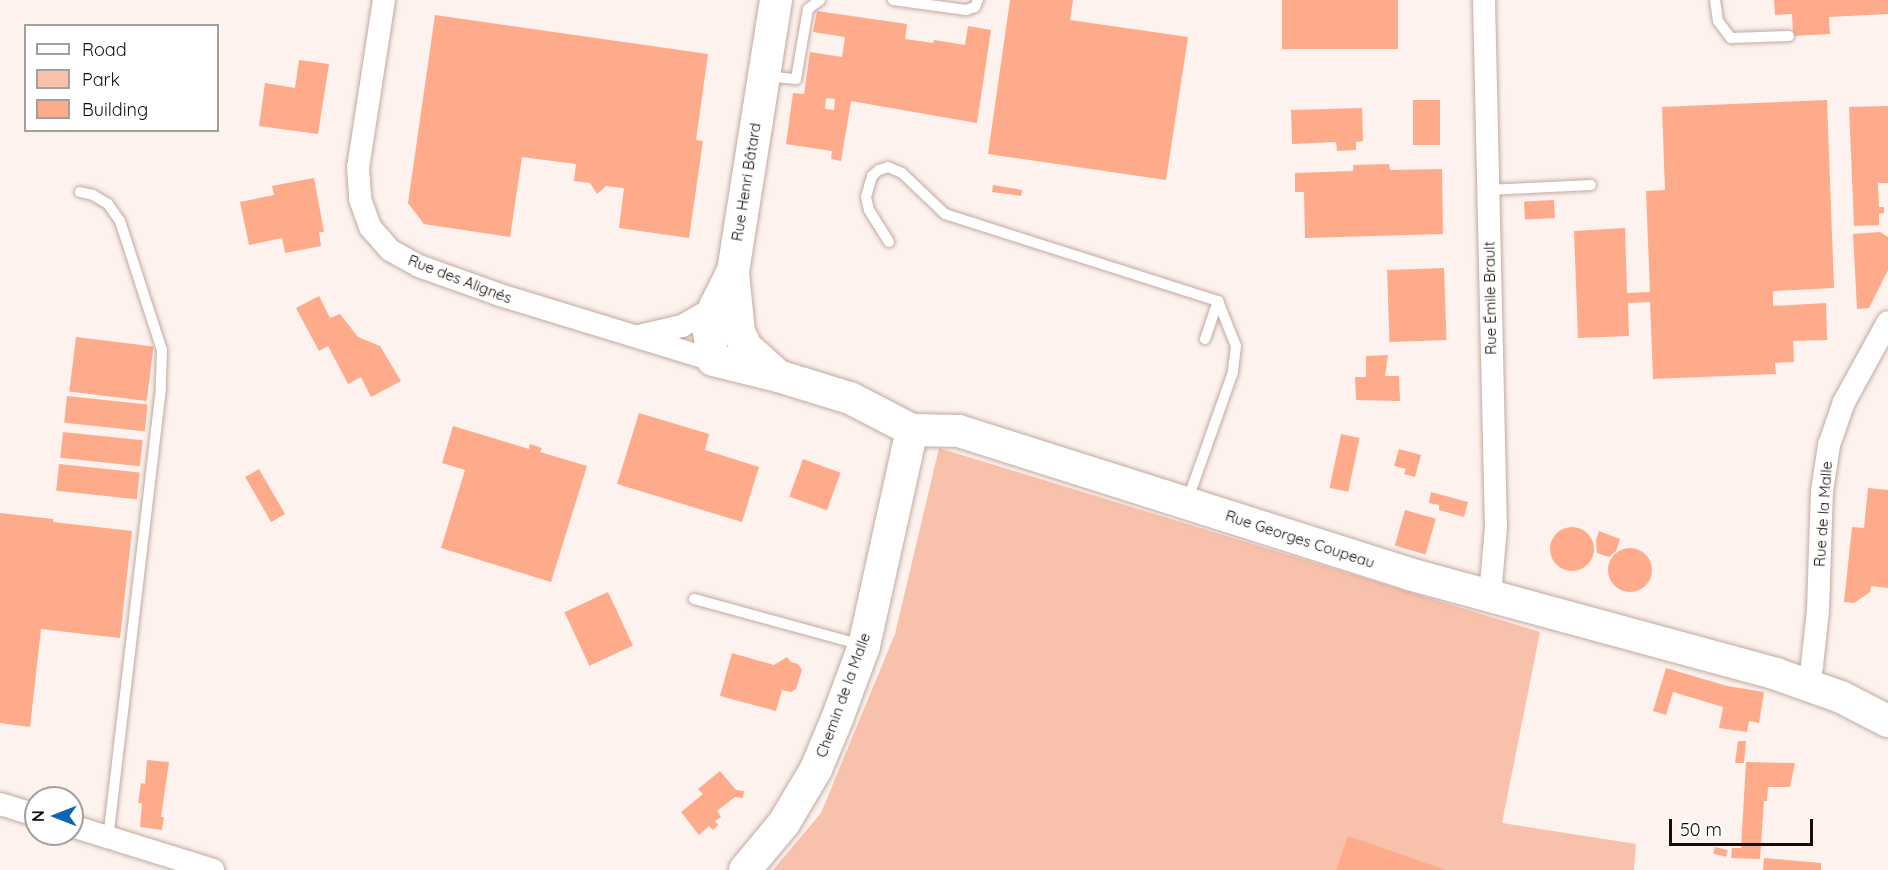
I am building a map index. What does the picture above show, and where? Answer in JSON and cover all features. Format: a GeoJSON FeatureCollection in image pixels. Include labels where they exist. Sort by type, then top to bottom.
{"type":"FeatureCollection","features":[{"type":"Feature","properties":{"kind":"street","name":"Rue des Alignés"},"geometry":{"type":"LineString","coordinates":[[384,0],[358,167],[360,199],[370,227],[390,250],[419,267],[500,295],[639,336],[705,331],[729,337],[746,347]]}},
{"type":"Feature","properties":{"kind":"street","name":"Rue Henri Bâtard"},"geometry":{"type":"LineString","coordinates":[[705,331],[733,271],[776,0]]}},
{"type":"Feature","properties":{"kind":"street","name":"Rue Émile Brault"},"geometry":{"type":"LineString","coordinates":[[1484,0],[1496,527],[1490,595]]}},
{"type":"Feature","properties":{"kind":"street"},"geometry":{"type":"LineString","coordinates":[[733,271],[736,319],[746,347],[778,375]]}},
{"type":"Feature","properties":{"kind":"street","name":"Rue de la Malle"},"geometry":{"type":"LineString","coordinates":[[1807,684],[1812,666],[1818,610],[1822,491],[1829,445],[1844,402],[1888,322]]}},
{"type":"Feature","properties":{"kind":"street"},"geometry":{"type":"LineString","coordinates":[[639,336],[705,331]]}},
{"type":"Feature","properties":{"kind":"street","name":"Rue Georges Coupeau"},"geometry":{"type":"LineString","coordinates":[[705,331],[778,375],[850,398],[912,430],[959,431],[1409,574],[1807,684],[1840,697],[1888,721]]}},
{"type":"Feature","properties":{"kind":"street","name":"Chemin de la Malle"},"geometry":{"type":"LineString","coordinates":[[746,870],[784,824],[816,769],[864,646],[912,430]]}},
{"type":"Feature","properties":{"kind":"street"},"geometry":{"type":"LineString","coordinates":[[0,804],[24,811]]}},
{"type":"Feature","properties":{"kind":"street"},"geometry":{"type":"LineString","coordinates":[[84,830],[211,870]]}},
{"type":"Feature","properties":{"kind":"lane"},"geometry":{"type":"LineString","coordinates":[[763,76],[796,79],[808,9],[820,0]]}},
{"type":"Feature","properties":{"kind":"lane"},"geometry":{"type":"LineString","coordinates":[[893,0],[966,10],[975,7],[978,0]]}},
{"type":"Feature","properties":{"kind":"lane"},"geometry":{"type":"LineString","coordinates":[[1714,0],[1718,21],[1731,38],[1789,36]]}},
{"type":"Feature","properties":{"kind":"lane"},"geometry":{"type":"LineString","coordinates":[[889,242],[870,210],[866,196],[872,176],[888,167],[902,173],[945,214],[1218,301]]}},
{"type":"Feature","properties":{"kind":"lane"},"geometry":{"type":"LineString","coordinates":[[1488,190],[1591,185]]}},
{"type":"Feature","properties":{"kind":"lane"},"geometry":{"type":"LineString","coordinates":[[80,192],[93,195],[108,204],[120,220],[162,350],[161,388],[108,837]]}},
{"type":"Feature","properties":{"kind":"lane"},"geometry":{"type":"LineString","coordinates":[[1205,339],[1218,301]]}},
{"type":"Feature","properties":{"kind":"lane"},"geometry":{"type":"LineString","coordinates":[[1187,502],[1233,372],[1236,346],[1218,301]]}},
{"type":"Feature","properties":{"kind":"lane"},"geometry":{"type":"LineString","coordinates":[[694,599],[864,646]]}},
{"type":"Feature","properties":{"kind":"green space"},"geometry":{"type":"Polygon","coordinates":[[[939,448],[1540,632],[1502,823],[1636,844],[1634,870],[773,870],[821,813],[895,634],[939,448]]]}},
{"type":"Feature","properties":{"kind":"building"},"geometry":{"type":"Polygon","coordinates":[[[1010,0],[1073,0],[1070,20],[1188,37],[1166,180],[988,154],[1010,0]]]}},
{"type":"Feature","properties":{"kind":"building"},"geometry":{"type":"Polygon","coordinates":[[[1282,0],[1398,0],[1398,49],[1282,49],[1282,0]]]}},
{"type":"Feature","properties":{"kind":"building"},"geometry":{"type":"Polygon","coordinates":[[[1774,0],[1888,0],[1888,14],[1829,17],[1830,34],[1793,36],[1792,14],[1775,15],[1774,0]]]}},
{"type":"Feature","properties":{"kind":"building"},"geometry":{"type":"Polygon","coordinates":[[[817,11],[907,24],[905,39],[933,43],[934,40],[965,45],[968,26],[991,30],[977,123],[851,101],[841,161],[831,159],[832,151],[786,144],[793,93],[804,94],[810,52],[842,57],[845,37],[813,32],[817,11]],[[826,98],[825,109],[834,110],[835,99],[826,98]]]}},
{"type":"Feature","properties":{"kind":"building"},"geometry":{"type":"Polygon","coordinates":[[[435,15],[708,54],[696,140],[703,141],[689,238],[619,228],[624,188],[606,186],[597,194],[590,183],[574,181],[576,164],[522,157],[510,237],[424,224],[408,203],[435,15]]]}},
{"type":"Feature","properties":{"kind":"building"},"geometry":{"type":"Polygon","coordinates":[[[299,60],[329,64],[318,134],[259,126],[265,83],[295,88],[299,60]]]}},
{"type":"Feature","properties":{"kind":"building"},"geometry":{"type":"Polygon","coordinates":[[[1413,100],[1440,100],[1440,145],[1413,145],[1413,100]]]}},
{"type":"Feature","properties":{"kind":"building"},"geometry":{"type":"Polygon","coordinates":[[[1827,100],[1834,288],[1773,291],[1773,306],[1826,303],[1827,340],[1793,341],[1794,362],[1775,363],[1776,374],[1653,379],[1650,302],[1628,303],[1629,336],[1578,338],[1574,231],[1625,228],[1627,293],[1650,292],[1646,191],[1665,190],[1662,107],[1827,100]]]}},
{"type":"Feature","properties":{"kind":"building"},"geometry":{"type":"Polygon","coordinates":[[[1888,106],[1888,183],[1878,183],[1879,207],[1884,207],[1884,213],[1879,214],[1879,225],[1854,226],[1849,107],[1888,106]]]}},
{"type":"Feature","properties":{"kind":"building"},"geometry":{"type":"Polygon","coordinates":[[[1362,108],[1363,141],[1356,142],[1356,150],[1337,151],[1336,142],[1292,144],[1291,110],[1362,108]]]}},
{"type":"Feature","properties":{"kind":"building"},"geometry":{"type":"Polygon","coordinates":[[[1389,164],[1390,170],[1442,169],[1443,234],[1305,238],[1304,192],[1295,192],[1295,173],[1353,171],[1353,165],[1389,164]]]}},
{"type":"Feature","properties":{"kind":"building"},"geometry":{"type":"Polygon","coordinates":[[[314,178],[324,232],[319,232],[321,246],[285,253],[282,238],[249,245],[240,202],[274,195],[272,186],[314,178]]]}},
{"type":"Feature","properties":{"kind":"building"},"geometry":{"type":"Polygon","coordinates":[[[993,185],[1022,190],[1021,196],[992,192],[993,185]]]}},
{"type":"Feature","properties":{"kind":"building"},"geometry":{"type":"Polygon","coordinates":[[[1554,200],[1555,218],[1525,220],[1524,202],[1554,200]]]}},
{"type":"Feature","properties":{"kind":"building"},"geometry":{"type":"Polygon","coordinates":[[[1880,232],[1888,237],[1888,270],[1869,308],[1857,309],[1853,234],[1880,232]]]}},
{"type":"Feature","properties":{"kind":"building"},"geometry":{"type":"Polygon","coordinates":[[[1444,268],[1447,340],[1390,342],[1387,270],[1444,268]]]}},
{"type":"Feature","properties":{"kind":"building"},"geometry":{"type":"Polygon","coordinates":[[[319,296],[330,318],[340,314],[358,337],[380,346],[401,381],[371,397],[361,377],[348,384],[328,346],[319,351],[296,308],[319,296]]]}},
{"type":"Feature","properties":{"kind":"building"},"geometry":{"type":"Polygon","coordinates":[[[76,337],[153,347],[147,401],[69,392],[76,337]]]}},
{"type":"Feature","properties":{"kind":"building"},"geometry":{"type":"Polygon","coordinates":[[[1388,355],[1385,376],[1399,376],[1400,401],[1356,400],[1355,377],[1366,377],[1366,356],[1388,355]]]}},
{"type":"Feature","properties":{"kind":"building"},"geometry":{"type":"Polygon","coordinates":[[[67,396],[148,404],[145,431],[64,423],[67,396]]]}},
{"type":"Feature","properties":{"kind":"building"},"geometry":{"type":"Polygon","coordinates":[[[639,413],[709,434],[705,450],[759,467],[742,522],[617,484],[639,413]]]}},
{"type":"Feature","properties":{"kind":"building"},"geometry":{"type":"Polygon","coordinates":[[[453,426],[529,449],[530,444],[542,448],[540,452],[587,466],[551,582],[441,548],[465,470],[442,463],[453,426]]]}},
{"type":"Feature","properties":{"kind":"building"},"geometry":{"type":"Polygon","coordinates":[[[63,432],[143,440],[140,466],[60,458],[63,432]]]}},
{"type":"Feature","properties":{"kind":"building"},"geometry":{"type":"Polygon","coordinates":[[[1341,434],[1360,438],[1348,492],[1330,488],[1341,434]]]}},
{"type":"Feature","properties":{"kind":"building"},"geometry":{"type":"Polygon","coordinates":[[[1399,449],[1421,455],[1415,477],[1404,474],[1406,469],[1394,466],[1399,449]]]}},
{"type":"Feature","properties":{"kind":"building"},"geometry":{"type":"Polygon","coordinates":[[[803,459],[841,473],[827,510],[789,497],[803,459]]]}},
{"type":"Feature","properties":{"kind":"building"},"geometry":{"type":"Polygon","coordinates":[[[59,464],[140,472],[137,499],[56,491],[59,464]]]}},
{"type":"Feature","properties":{"kind":"building"},"geometry":{"type":"Polygon","coordinates":[[[259,469],[285,514],[271,522],[245,477],[259,469]]]}},
{"type":"Feature","properties":{"kind":"building"},"geometry":{"type":"Polygon","coordinates":[[[1868,488],[1888,490],[1888,588],[1871,586],[1870,592],[1854,603],[1844,602],[1852,527],[1864,528],[1868,488]]]}},
{"type":"Feature","properties":{"kind":"building"},"geometry":{"type":"Polygon","coordinates":[[[1431,492],[1468,502],[1464,517],[1439,510],[1439,505],[1429,503],[1431,492]]]}},
{"type":"Feature","properties":{"kind":"building"},"geometry":{"type":"Polygon","coordinates":[[[1405,510],[1436,519],[1426,554],[1395,546],[1405,510]]]}},
{"type":"Feature","properties":{"kind":"building"},"geometry":{"type":"Polygon","coordinates":[[[0,513],[132,531],[120,638],[41,629],[30,727],[0,723],[0,513]]]}},
{"type":"Feature","properties":{"kind":"building"},"geometry":{"type":"Polygon","coordinates":[[[1572,527],[1587,534],[1594,549],[1587,564],[1572,571],[1557,564],[1550,549],[1557,534],[1572,527]]]}},
{"type":"Feature","properties":{"kind":"building"},"geometry":{"type":"Polygon","coordinates":[[[1599,531],[1620,539],[1616,551],[1609,557],[1597,553],[1596,540],[1599,531]]]}},
{"type":"Feature","properties":{"kind":"building"},"geometry":{"type":"Polygon","coordinates":[[[1630,548],[1645,555],[1652,570],[1645,585],[1630,592],[1615,585],[1608,570],[1615,555],[1630,548]]]}},
{"type":"Feature","properties":{"kind":"building"},"geometry":{"type":"Polygon","coordinates":[[[608,592],[633,645],[589,666],[564,612],[608,592]]]}},
{"type":"Feature","properties":{"kind":"building"},"geometry":{"type":"Polygon","coordinates":[[[732,653],[774,665],[787,657],[791,662],[798,664],[802,670],[796,689],[791,692],[782,690],[776,711],[720,696],[732,653]]]}},
{"type":"Feature","properties":{"kind":"building"},"geometry":{"type":"Polygon","coordinates":[[[1666,668],[1727,686],[1764,692],[1759,723],[1749,721],[1747,732],[1719,728],[1723,707],[1673,692],[1666,715],[1653,711],[1666,668]]]}},
{"type":"Feature","properties":{"kind":"building"},"geometry":{"type":"Polygon","coordinates":[[[1738,741],[1746,741],[1744,763],[1735,763],[1738,741]]]}},
{"type":"Feature","properties":{"kind":"building"},"geometry":{"type":"Polygon","coordinates":[[[147,760],[169,762],[161,817],[164,817],[162,830],[140,827],[142,803],[138,803],[141,783],[145,784],[147,760]]]}},
{"type":"Feature","properties":{"kind":"building"},"geometry":{"type":"Polygon","coordinates":[[[1746,762],[1795,763],[1790,787],[1768,787],[1767,801],[1764,801],[1760,859],[1731,858],[1732,848],[1741,848],[1746,762]]]}},
{"type":"Feature","properties":{"kind":"building"},"geometry":{"type":"Polygon","coordinates":[[[720,771],[736,790],[744,791],[743,798],[735,797],[717,811],[721,817],[715,821],[718,825],[713,830],[709,826],[699,835],[681,812],[703,794],[698,789],[720,771]]]}},
{"type":"Feature","properties":{"kind":"building"},"geometry":{"type":"Polygon","coordinates":[[[1348,836],[1446,870],[1336,870],[1348,836]]]}},
{"type":"Feature","properties":{"kind":"building"},"geometry":{"type":"Polygon","coordinates":[[[1715,847],[1728,850],[1726,857],[1713,854],[1715,847]]]}},
{"type":"Feature","properties":{"kind":"building"},"geometry":{"type":"Polygon","coordinates":[[[1764,858],[1821,863],[1821,870],[1763,870],[1764,858]]]}}]}
